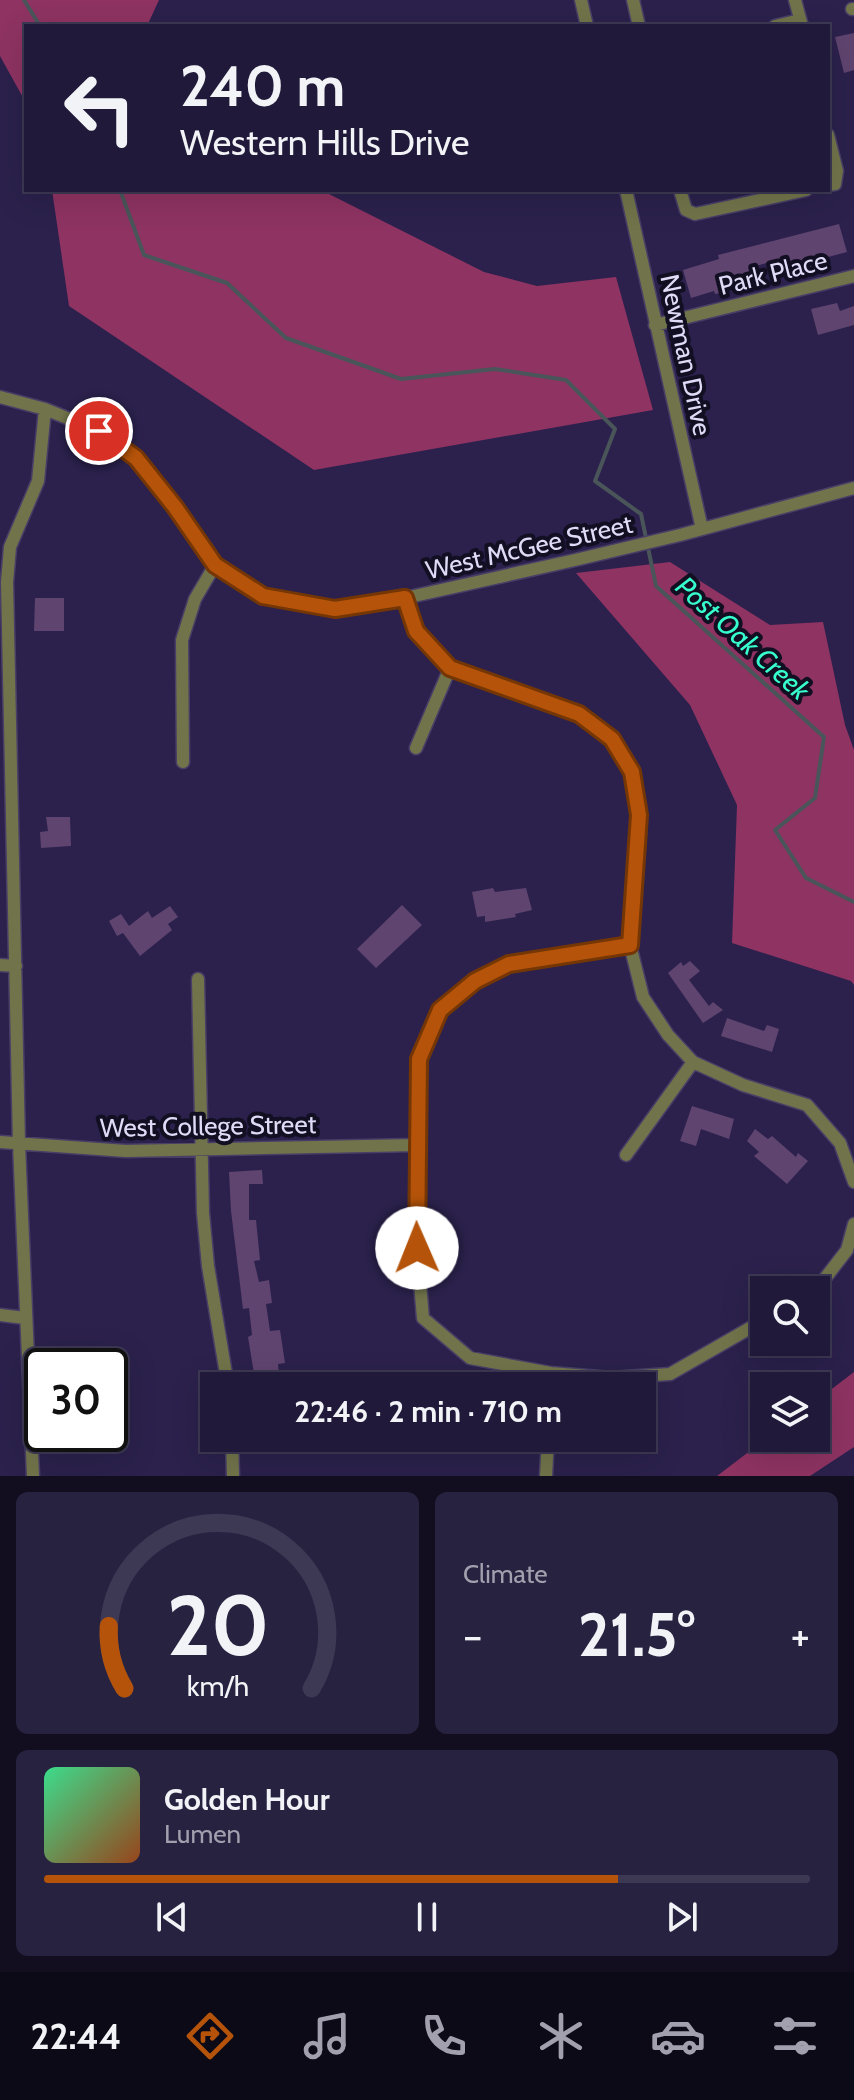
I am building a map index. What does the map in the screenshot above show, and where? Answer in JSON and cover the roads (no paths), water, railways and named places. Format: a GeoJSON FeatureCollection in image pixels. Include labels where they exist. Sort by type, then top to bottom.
{"type":"FeatureCollection","features":[{"type":"Feature","properties":{"kind":"street"},"geometry":{"type":"LineString","coordinates":[[581,0],[587,24]]}},
{"type":"Feature","properties":{"kind":"street"},"geometry":{"type":"LineString","coordinates":[[633,0],[639,24]]}},
{"type":"Feature","properties":{"kind":"street"},"geometry":{"type":"LineString","coordinates":[[795,0],[801,23]]}},
{"type":"Feature","properties":{"kind":"street"},"geometry":{"type":"LineString","coordinates":[[830,143],[837,171],[835,184],[830,185]]}},
{"type":"Feature","properties":{"kind":"street","name":"Newman Drive"},"geometry":{"type":"LineString","coordinates":[[626,192],[702,529]]}},
{"type":"Feature","properties":{"kind":"street"},"geometry":{"type":"LineString","coordinates":[[681,192],[686,210],[695,214],[797,192]]}},
{"type":"Feature","properties":{"kind":"street","name":"Park Place"},"geometry":{"type":"LineString","coordinates":[[655,325],[854,276]]}},
{"type":"Feature","properties":{"kind":"street","name":"West McGee Street"},"geometry":{"type":"LineString","coordinates":[[0,397],[45,409],[99,431],[136,458],[215,565],[263,596],[335,609],[405,598],[575,560],[854,488]]}},
{"type":"Feature","properties":{"kind":"street"},"geometry":{"type":"LineString","coordinates":[[33,1476],[19,1144],[16,966],[6,791],[4,582],[10,547],[38,481],[45,409]]}},
{"type":"Feature","properties":{"kind":"street"},"geometry":{"type":"LineString","coordinates":[[183,762],[182,640],[195,599],[215,565]]}},
{"type":"Feature","properties":{"kind":"street"},"geometry":{"type":"LineString","coordinates":[[405,598],[416,631],[450,668],[579,714],[612,739],[632,772],[639,815],[630,945],[643,997],[668,1035],[693,1062],[743,1085],[807,1105],[840,1143],[854,1182]]}},
{"type":"Feature","properties":{"kind":"street"},"geometry":{"type":"LineString","coordinates":[[416,748],[450,668]]}},
{"type":"Feature","properties":{"kind":"street"},"geometry":{"type":"LineString","coordinates":[[523,1372],[470,1358],[423,1318],[417,1248],[419,1059],[440,1010],[475,981],[509,964],[630,945]]}},
{"type":"Feature","properties":{"kind":"street"},"geometry":{"type":"LineString","coordinates":[[0,965],[16,966]]}},
{"type":"Feature","properties":{"kind":"street"},"geometry":{"type":"LineString","coordinates":[[198,979],[203,1213],[208,1266],[226,1372]]}},
{"type":"Feature","properties":{"kind":"street"},"geometry":{"type":"LineString","coordinates":[[626,1155],[693,1062]]}},
{"type":"Feature","properties":{"kind":"street","name":"West College Street"},"geometry":{"type":"LineString","coordinates":[[0,1142],[126,1151],[416,1145]]}},
{"type":"Feature","properties":{"kind":"street"},"geometry":{"type":"LineString","coordinates":[[827,1276],[847,1250],[854,1224]]}},
{"type":"Feature","properties":{"kind":"street"},"geometry":{"type":"LineString","coordinates":[[0,1315],[25,1318]]}},
{"type":"Feature","properties":{"kind":"street"},"geometry":{"type":"LineString","coordinates":[[656,1375],[670,1374],[750,1328]]}},
{"type":"Feature","properties":{"kind":"street"},"geometry":{"type":"LineString","coordinates":[[232,1452],[233,1476]]}},
{"type":"Feature","properties":{"kind":"street"},"geometry":{"type":"LineString","coordinates":[[546,1476],[547,1452]]}},
{"type":"Feature","properties":{"kind":"waterway","name":"Post Oak Creek"},"geometry":{"type":"LineString","coordinates":[[24,0],[39,24]]}},
{"type":"Feature","properties":{"kind":"waterway","name":"Post Oak Creek"},"geometry":{"type":"LineString","coordinates":[[121,192],[144,255],[227,283],[286,338],[401,379],[495,369],[566,380],[615,429],[595,481],[641,514],[656,586],[824,737],[815,798],[775,830],[806,878],[854,902]]}}]}
